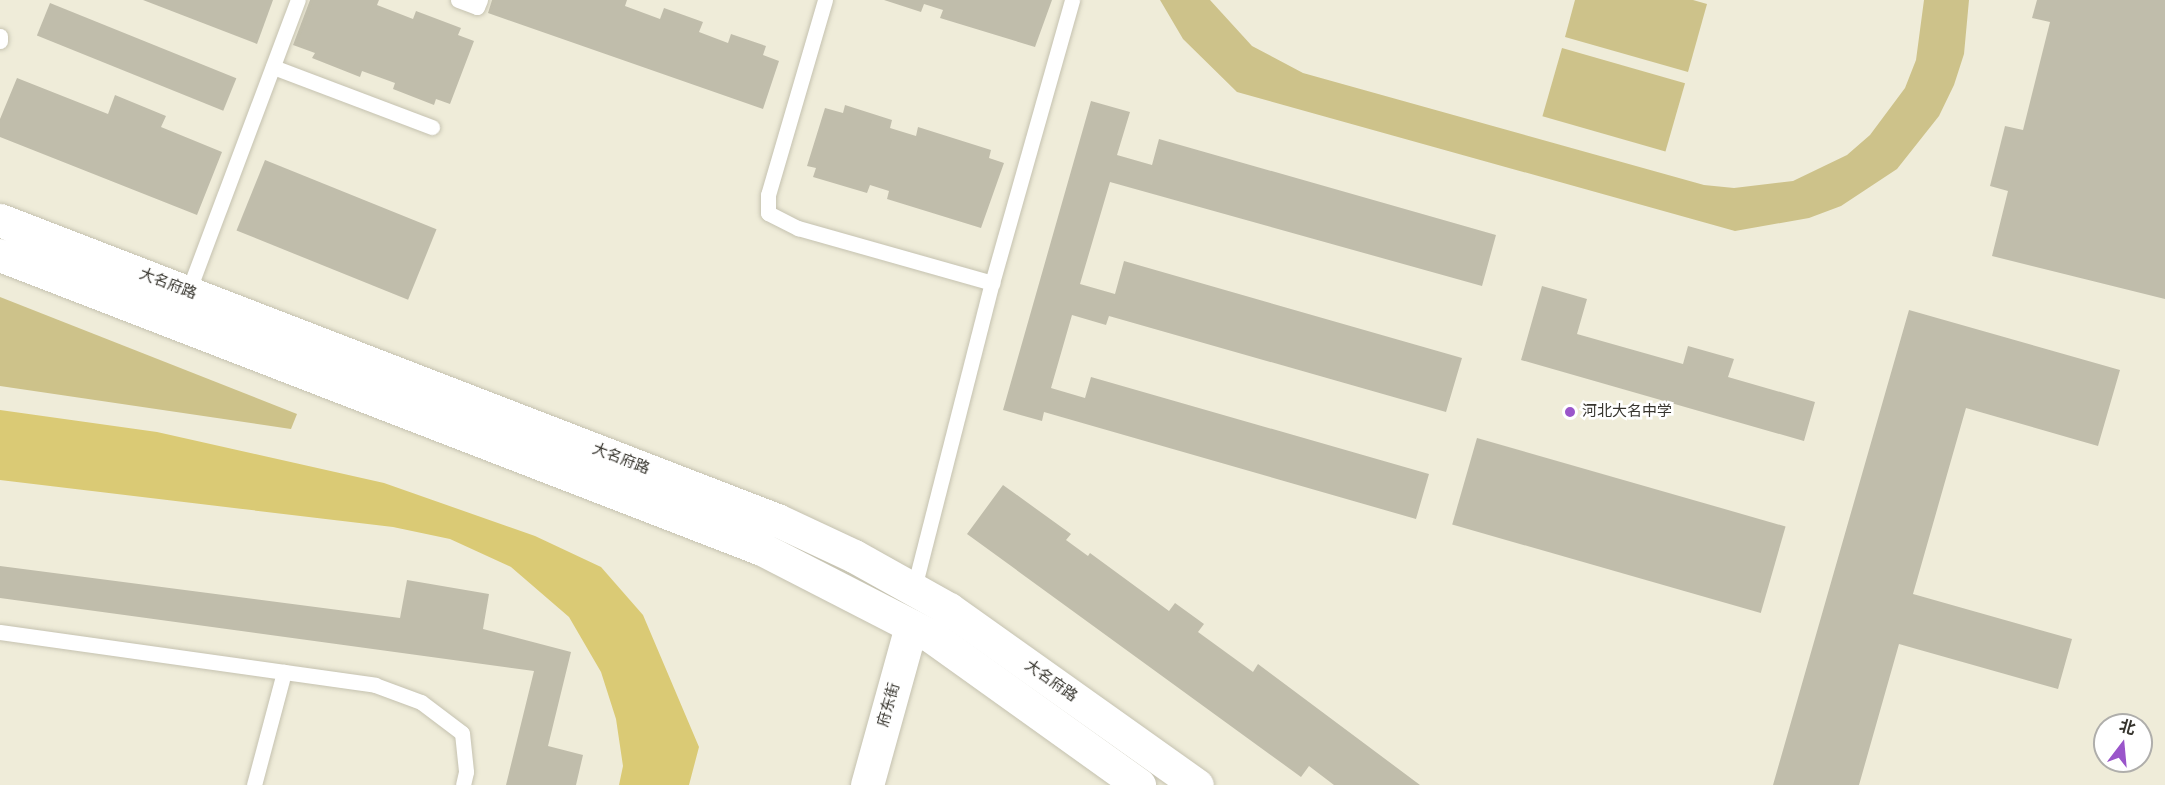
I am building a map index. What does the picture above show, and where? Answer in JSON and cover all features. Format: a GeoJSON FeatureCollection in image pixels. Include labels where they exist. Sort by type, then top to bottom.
{"type":"FeatureCollection","features":[{"type":"Feature","properties":{"kind":"street","name":"大名府路"},"geometry":{"type":"LineString","coordinates":[[0,220],[777,520],[914,588],[950,609],[1197,785]]}},
{"type":"Feature","properties":{"kind":"street"},"geometry":{"type":"LineString","coordinates":[[0,255],[764,550],[911,626],[1140,785]]}},
{"type":"Feature","properties":{"kind":"street","name":"府东街"},"geometry":{"type":"LineString","coordinates":[[867,785],[911,626]]}},
{"type":"Feature","properties":{"kind":"lane"},"geometry":{"type":"LineString","coordinates":[[188,292],[298,0]]}},
{"type":"Feature","properties":{"kind":"lane"},"geometry":{"type":"LineString","coordinates":[[458,0],[477,7],[480,0]]}},
{"type":"Feature","properties":{"kind":"lane"},"geometry":{"type":"LineString","coordinates":[[825,0],[768,195],[768,213],[798,228],[992,283]]}},
{"type":"Feature","properties":{"kind":"lane"},"geometry":{"type":"LineString","coordinates":[[914,588],[992,283],[1072,0]]}},
{"type":"Feature","properties":{"kind":"lane"},"geometry":{"type":"LineString","coordinates":[[273,68],[432,127]]}},
{"type":"Feature","properties":{"kind":"lane"},"geometry":{"type":"LineString","coordinates":[[0,632],[375,685],[421,702],[462,733],[466,772],[463,785]]}},
{"type":"Feature","properties":{"kind":"lane"},"geometry":{"type":"LineString","coordinates":[[254,785],[284,672]]}},
{"type":"Feature","properties":{"kind":"shaded area"},"geometry":{"type":"Polygon","coordinates":[[[1160,0],[1210,0],[1252,46],[1303,73],[1704,185],[1734,188],[1793,181],[1847,155],[1870,135],[1905,88],[1916,60],[1924,0],[1969,0],[1964,54],[1954,85],[1939,116],[1897,169],[1841,206],[1809,218],[1735,231],[1237,92],[1183,39],[1160,0]]]}},
{"type":"Feature","properties":{"kind":"shaded area"},"geometry":{"type":"Polygon","coordinates":[[[1575,0],[1693,0],[1707,4],[1688,72],[1565,37],[1575,0]]]}},
{"type":"Feature","properties":{"kind":"shaded area"},"geometry":{"type":"Polygon","coordinates":[[[1562,48],[1685,83],[1665,152],[1542,116],[1562,48]]]}},
{"type":"Feature","properties":{"kind":"shaded area"},"geometry":{"type":"Polygon","coordinates":[[[0,297],[297,414],[291,429],[0,386],[0,297]]]}},
{"type":"Feature","properties":{"kind":"shaded area"},"geometry":{"type":"Polygon","coordinates":[[[0,410],[157,432],[384,483],[535,536],[601,567],[643,615],[699,747],[689,785],[619,785],[623,766],[616,719],[601,672],[569,617],[511,567],[450,539],[393,527],[0,480],[0,410]]]}},
{"type":"Feature","properties":{"kind":"building"},"geometry":{"type":"Polygon","coordinates":[[[143,0],[273,0],[257,44],[143,0]]]}},
{"type":"Feature","properties":{"kind":"building"},"geometry":{"type":"Polygon","coordinates":[[[310,0],[379,0],[377,5],[413,19],[416,11],[461,28],[458,35],[474,41],[450,104],[436,99],[434,105],[393,89],[395,83],[362,71],[360,77],[312,58],[315,53],[293,45],[310,0]]]}},
{"type":"Feature","properties":{"kind":"building"},"geometry":{"type":"Polygon","coordinates":[[[492,0],[627,0],[625,6],[660,19],[664,8],[703,22],[699,32],[728,43],[731,34],[766,46],[763,55],[779,61],[763,109],[488,13],[492,0]]]}},
{"type":"Feature","properties":{"kind":"building"},"geometry":{"type":"Polygon","coordinates":[[[884,0],[1052,0],[1035,47],[940,18],[943,10],[924,4],[921,12],[884,0]]]}},
{"type":"Feature","properties":{"kind":"building"},"geometry":{"type":"Polygon","coordinates":[[[2037,0],[2165,0],[2165,299],[1992,256],[2008,191],[1990,186],[2005,126],[2023,130],[2050,22],[2032,18],[2037,0]]]}},
{"type":"Feature","properties":{"kind":"building"},"geometry":{"type":"Polygon","coordinates":[[[50,3],[236,78],[223,111],[37,35],[50,3]]]}},
{"type":"Feature","properties":{"kind":"building"},"geometry":{"type":"Polygon","coordinates":[[[17,78],[108,114],[115,95],[166,116],[161,127],[222,152],[197,215],[0,137],[0,119],[17,78]]]}},
{"type":"Feature","properties":{"kind":"building"},"geometry":{"type":"Polygon","coordinates":[[[1091,101],[1130,112],[1117,155],[1152,165],[1159,139],[1496,235],[1482,286],[1110,182],[1080,284],[1115,294],[1124,261],[1462,358],[1446,412],[1109,316],[1106,325],[1072,315],[1051,388],[1085,398],[1091,377],[1429,474],[1416,519],[1044,412],[1042,421],[1003,410],[1091,101]]]}},
{"type":"Feature","properties":{"kind":"building"},"geometry":{"type":"Polygon","coordinates":[[[845,105],[892,120],[890,128],[916,136],[918,127],[991,150],[989,158],[1004,163],[981,228],[887,199],[889,191],[870,185],[867,193],[813,177],[816,168],[807,166],[825,108],[843,113],[845,105]]]}},
{"type":"Feature","properties":{"kind":"building"},"geometry":{"type":"Polygon","coordinates":[[[265,160],[437,229],[408,300],[237,230],[265,160]]]}},
{"type":"Feature","properties":{"kind":"building"},"geometry":{"type":"Polygon","coordinates":[[[1542,286],[1587,299],[1577,334],[1683,364],[1688,346],[1734,359],[1728,377],[1815,402],[1804,441],[1521,360],[1542,286]]]}},
{"type":"Feature","properties":{"kind":"building"},"geometry":{"type":"Polygon","coordinates":[[[1909,310],[2120,370],[2098,446],[1966,408],[1913,594],[2072,639],[2058,689],[1899,644],[1859,785],[1773,785],[1909,310]]]}},
{"type":"Feature","properties":{"kind":"building"},"geometry":{"type":"Polygon","coordinates":[[[1477,438],[1786,526],[1761,613],[1452,525],[1477,438]]]}},
{"type":"Feature","properties":{"kind":"building"},"geometry":{"type":"Polygon","coordinates":[[[1003,485],[1071,534],[1066,540],[1088,556],[1090,553],[1169,611],[1175,603],[1204,624],[1198,632],[1253,672],[1258,664],[1420,785],[1334,785],[1309,766],[1301,777],[967,534],[1003,485]]]}},
{"type":"Feature","properties":{"kind":"building"},"geometry":{"type":"Polygon","coordinates":[[[0,566],[400,618],[407,580],[489,594],[483,629],[571,652],[548,746],[583,755],[576,785],[506,785],[534,671],[0,598],[0,566]]]}},
{"type":"Feature","properties":{"kind":"place","name":"河北大名中学"},"geometry":{"type":"Point","coordinates":[1570,412]}}]}
